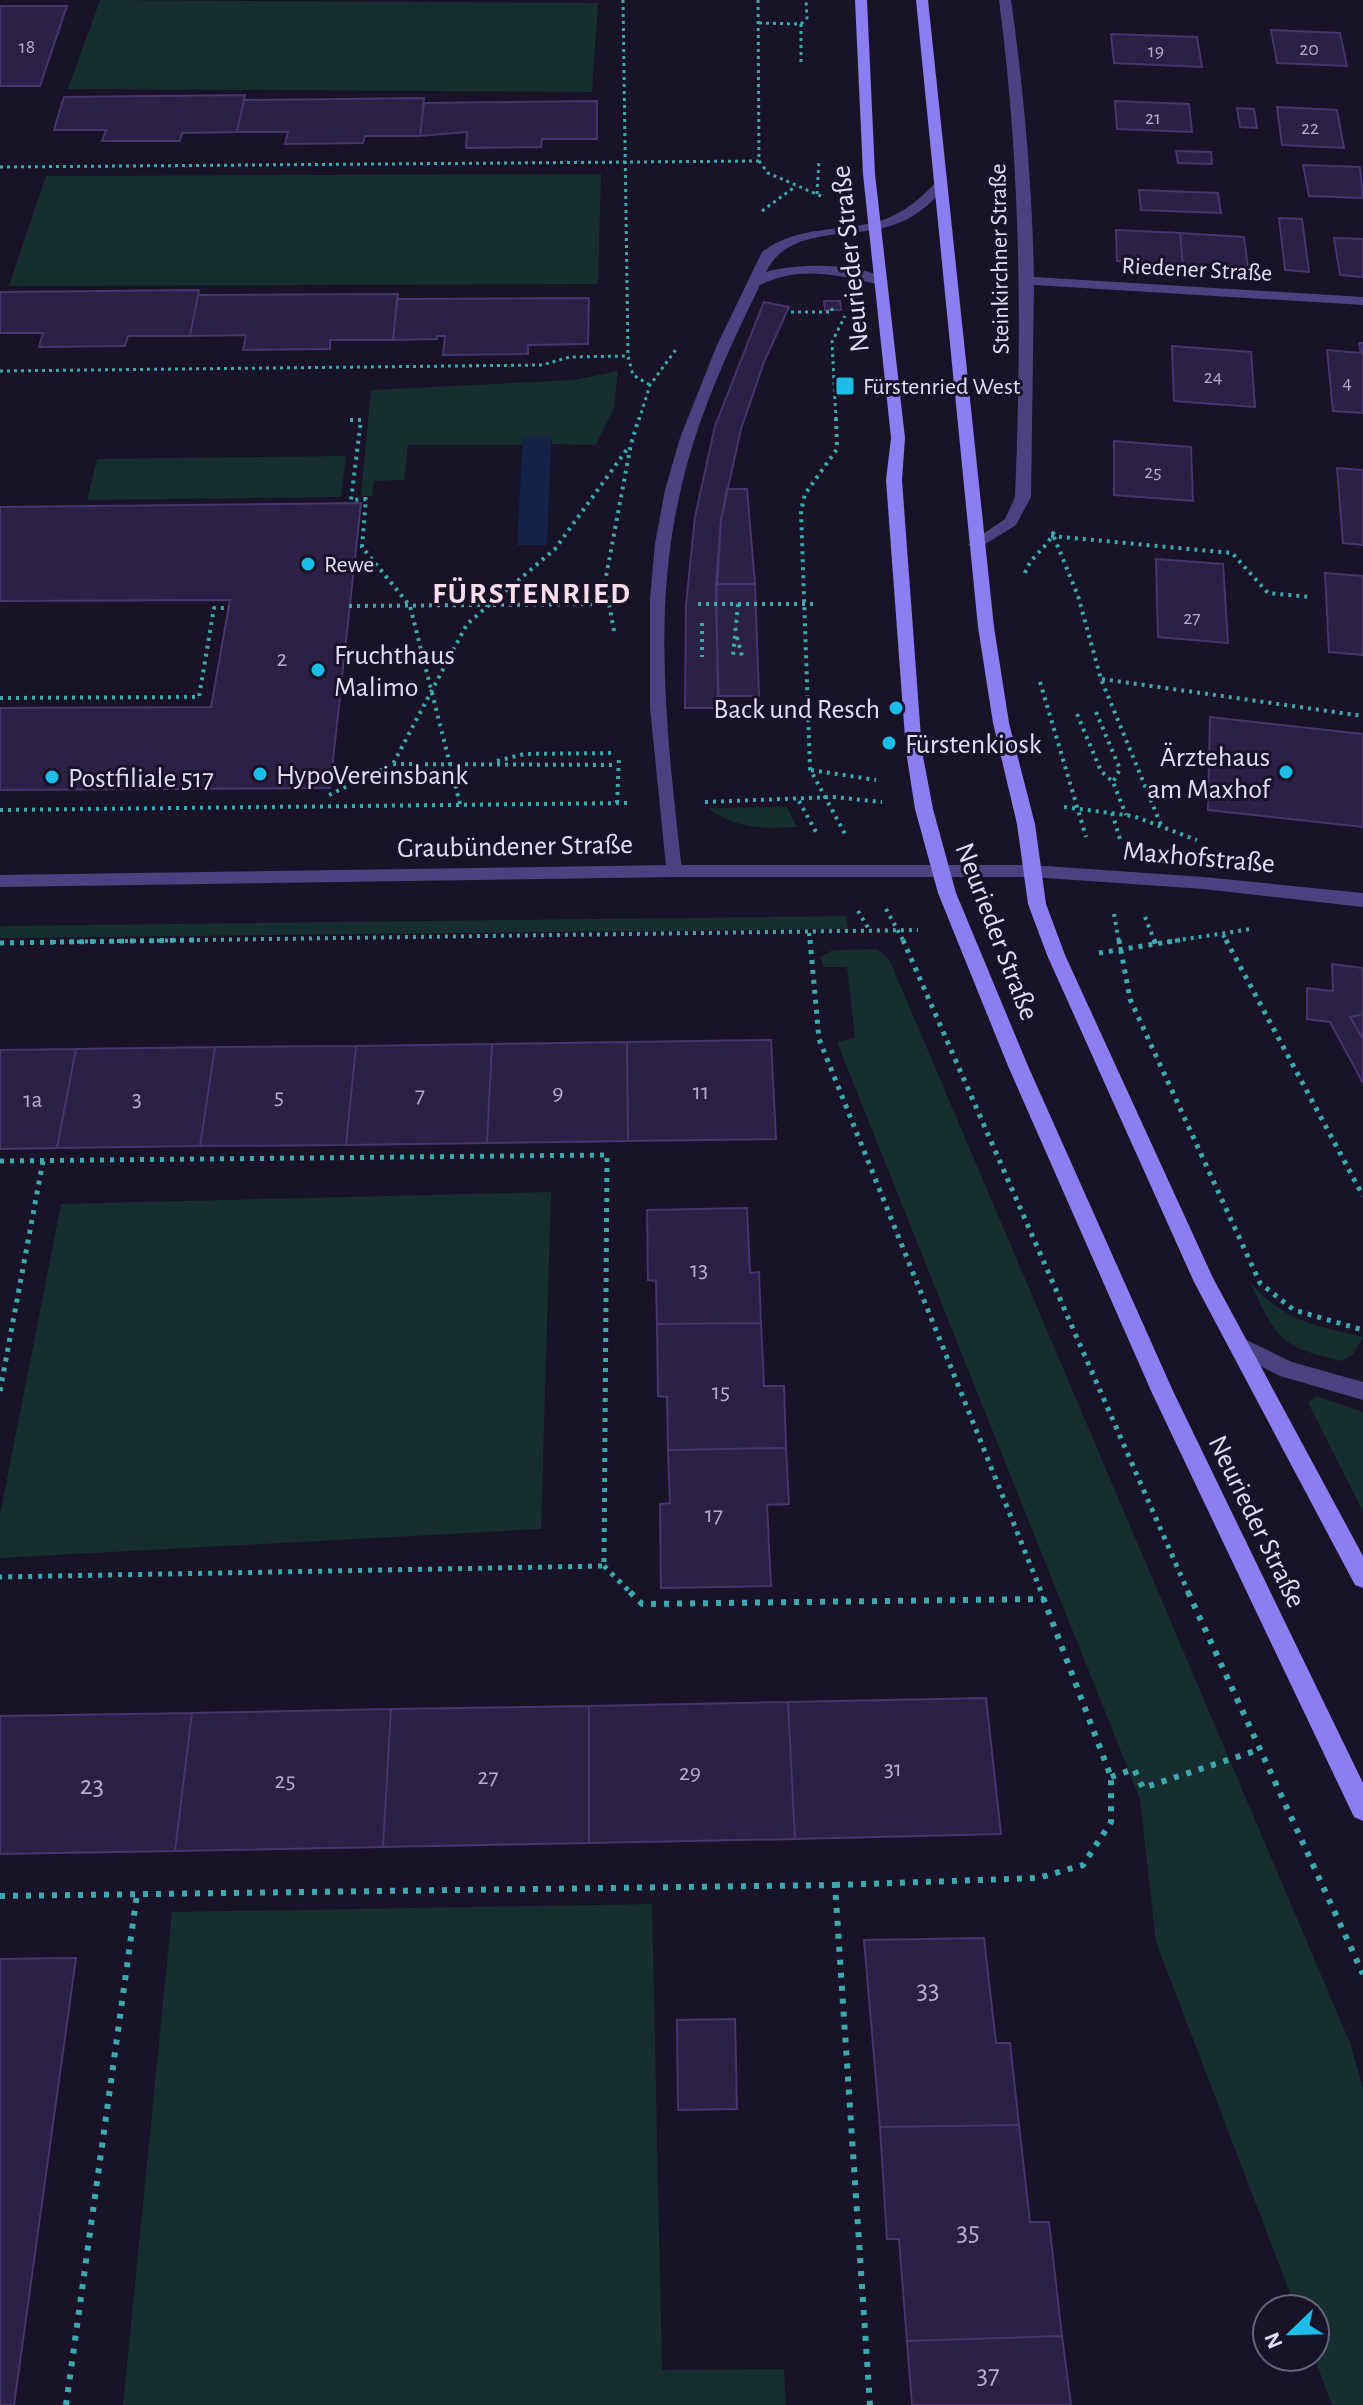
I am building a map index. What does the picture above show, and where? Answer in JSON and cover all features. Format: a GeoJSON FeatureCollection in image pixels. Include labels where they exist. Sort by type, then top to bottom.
{"type":"FeatureCollection","features":[{"type":"Feature","properties":{"kind":"main road","name":"Neurieder Straße"},"geometry":{"type":"LineString","coordinates":[[861,0],[863,78],[875,226],[898,438],[894,480],[914,751],[924,809],[940,870],[1018,1066],[1163,1393],[1363,1809]]}},
{"type":"Feature","properties":{"kind":"main road","name":"Neurieder Straße"},"geometry":{"type":"LineString","coordinates":[[922,0],[976,545],[999,710],[1026,824],[1037,904],[1060,966],[1189,1252],[1363,1578]]}},
{"type":"Feature","properties":{"kind":"street","name":"Steinkirchner Straße"},"geometry":{"type":"LineString","coordinates":[[1005,0],[1026,176],[1029,281],[1023,497],[1017,515],[1005,527]]}},
{"type":"Feature","properties":{"kind":"street"},"geometry":{"type":"LineString","coordinates":[[673,871],[659,717],[658,604],[666,532],[686,441],[713,368],[767,255],[777,245],[801,236],[875,226],[913,210],[939,187]]}},
{"type":"Feature","properties":{"kind":"street"},"geometry":{"type":"LineString","coordinates":[[754,282],[773,271],[801,266],[881,281]]}},
{"type":"Feature","properties":{"kind":"street","name":"Riedener Straße"},"geometry":{"type":"LineString","coordinates":[[1029,281],[1363,301]]}},
{"type":"Feature","properties":{"kind":"street"},"geometry":{"type":"LineString","coordinates":[[976,545],[1005,527]]}},
{"type":"Feature","properties":{"kind":"street","name":"Graubündener Straße"},"geometry":{"type":"LineString","coordinates":[[0,881],[673,871],[1031,871]]}},
{"type":"Feature","properties":{"kind":"street","name":"Maxhofstraße"},"geometry":{"type":"LineString","coordinates":[[1031,871],[1363,900]]}},
{"type":"Feature","properties":{"kind":"street"},"geometry":{"type":"LineString","coordinates":[[1238,1345],[1252,1355],[1287,1370],[1363,1391]]}},
{"type":"Feature","properties":{"kind":"path"},"geometry":{"type":"LineString","coordinates":[[623,0],[628,370],[634,380],[650,385]]}},
{"type":"Feature","properties":{"kind":"path"},"geometry":{"type":"LineString","coordinates":[[758,0],[759,161],[768,173],[836,205],[841,231]]}},
{"type":"Feature","properties":{"kind":"path"},"geometry":{"type":"LineString","coordinates":[[801,62],[801,24],[807,18],[806,0]]}},
{"type":"Feature","properties":{"kind":"path"},"geometry":{"type":"LineString","coordinates":[[759,23],[801,24]]}},
{"type":"Feature","properties":{"kind":"path"},"geometry":{"type":"LineString","coordinates":[[817,194],[819,160]]}},
{"type":"Feature","properties":{"kind":"path"},"geometry":{"type":"LineString","coordinates":[[0,167],[759,161]]}},
{"type":"Feature","properties":{"kind":"path"},"geometry":{"type":"LineString","coordinates":[[0,810],[825,799],[810,769],[801,511],[805,494],[832,460],[838,439],[832,342],[846,310],[843,273]]}},
{"type":"Feature","properties":{"kind":"path"},"geometry":{"type":"LineString","coordinates":[[0,371],[542,365],[570,357],[628,356]]}},
{"type":"Feature","properties":{"kind":"path"},"geometry":{"type":"LineString","coordinates":[[350,420],[361,420],[351,500],[366,499],[362,547],[410,606],[460,804]]}},
{"type":"Feature","properties":{"kind":"path"},"geometry":{"type":"LineString","coordinates":[[393,764],[467,624],[555,549],[631,444]]}},
{"type":"Feature","properties":{"kind":"path"},"geometry":{"type":"LineString","coordinates":[[1005,527],[1054,537],[1232,553],[1268,593],[1311,597]]}},
{"type":"Feature","properties":{"kind":"path"},"geometry":{"type":"LineString","coordinates":[[1054,537],[1078,596],[1101,679],[1161,826]]}},
{"type":"Feature","properties":{"kind":"path"},"geometry":{"type":"LineString","coordinates":[[702,589],[702,666]]}},
{"type":"Feature","properties":{"kind":"path"},"geometry":{"type":"LineString","coordinates":[[733,656],[738,604]]}},
{"type":"Feature","properties":{"kind":"path"},"geometry":{"type":"LineString","coordinates":[[349,606],[814,604]]}},
{"type":"Feature","properties":{"kind":"path"},"geometry":{"type":"LineString","coordinates":[[0,698],[199,697],[214,608],[229,608]]}},
{"type":"Feature","properties":{"kind":"path"},"geometry":{"type":"LineString","coordinates":[[737,636],[742,656]]}},
{"type":"Feature","properties":{"kind":"path"},"geometry":{"type":"LineString","coordinates":[[1101,679],[1363,716]]}},
{"type":"Feature","properties":{"kind":"path"},"geometry":{"type":"LineString","coordinates":[[1096,712],[1120,769],[1113,782]]}},
{"type":"Feature","properties":{"kind":"path"},"geometry":{"type":"LineString","coordinates":[[1077,714],[1101,771],[1113,782],[1126,815]]}},
{"type":"Feature","properties":{"kind":"path"},"geometry":{"type":"LineString","coordinates":[[492,762],[524,754],[615,753]]}},
{"type":"Feature","properties":{"kind":"path"},"geometry":{"type":"LineString","coordinates":[[329,795],[393,764],[492,762],[523,766],[616,765]]}},
{"type":"Feature","properties":{"kind":"path"},"geometry":{"type":"LineString","coordinates":[[704,787],[705,802]]}},
{"type":"Feature","properties":{"kind":"path"},"geometry":{"type":"LineString","coordinates":[[1114,912],[1130,999],[1260,1283],[1270,1296],[1293,1311],[1363,1330]]}},
{"type":"Feature","properties":{"kind":"path"},"geometry":{"type":"LineString","coordinates":[[1122,952],[1261,928]]}},
{"type":"Feature","properties":{"kind":"path"},"geometry":{"type":"LineString","coordinates":[[0,943],[898,931],[1258,1750],[1363,1974]]}},
{"type":"Feature","properties":{"kind":"path"},"geometry":{"type":"LineString","coordinates":[[0,1896],[835,1885],[1038,1878],[1083,1865],[1111,1822],[1111,1777],[1044,1599],[819,1039],[809,933]]}},
{"type":"Feature","properties":{"kind":"path"},"geometry":{"type":"LineString","coordinates":[[1223,935],[1363,1196]]}},
{"type":"Feature","properties":{"kind":"path"},"geometry":{"type":"LineString","coordinates":[[0,1161],[607,1155],[604,1566],[642,1604],[1044,1599]]}},
{"type":"Feature","properties":{"kind":"path"},"geometry":{"type":"LineString","coordinates":[[0,1391],[43,1161]]}},
{"type":"Feature","properties":{"kind":"path"},"geometry":{"type":"LineString","coordinates":[[0,1577],[604,1566]]}},
{"type":"Feature","properties":{"kind":"path"},"geometry":{"type":"LineString","coordinates":[[1111,1777],[1134,1769],[1143,1788],[1258,1750]]}},
{"type":"Feature","properties":{"kind":"path"},"geometry":{"type":"LineString","coordinates":[[835,1885],[870,2405]]}},
{"type":"Feature","properties":{"kind":"path"},"geometry":{"type":"LineString","coordinates":[[66,2405],[137,1894]]}},
{"type":"Feature","properties":{"kind":"green space"},"geometry":{"type":"Polygon","coordinates":[[[100,0],[598,3],[592,92],[68,89],[100,0]]]}},
{"type":"Feature","properties":{"kind":"green space"},"geometry":{"type":"Polygon","coordinates":[[[601,174],[598,284],[9,286],[46,176],[601,174]]]}},
{"type":"Feature","properties":{"kind":"green space"},"geometry":{"type":"Polygon","coordinates":[[[618,371],[614,408],[596,445],[552,444],[551,437],[523,437],[523,445],[408,445],[404,480],[374,481],[372,496],[361,496],[371,390],[574,380],[618,371]]]}},
{"type":"Feature","properties":{"kind":"green space"},"geometry":{"type":"Polygon","coordinates":[[[346,456],[341,497],[87,500],[97,459],[346,456]]]}},
{"type":"Feature","properties":{"kind":"green space"},"geometry":{"type":"Polygon","coordinates":[[[787,807],[797,827],[739,824],[708,808],[787,807]]]}},
{"type":"Feature","properties":{"kind":"green space"},"geometry":{"type":"Polygon","coordinates":[[[846,916],[848,929],[0,938],[0,926],[846,916]]]}},
{"type":"Feature","properties":{"kind":"green space"},"geometry":{"type":"Polygon","coordinates":[[[877,949],[889,959],[1350,2043],[1363,2088],[1363,2405],[1332,2405],[1320,2373],[1331,2373],[1331,2293],[1290,2293],[1156,1942],[1140,1799],[837,1042],[855,1038],[847,967],[824,967],[820,957],[833,950],[877,949]]]}},
{"type":"Feature","properties":{"kind":"green space"},"geometry":{"type":"Polygon","coordinates":[[[551,1192],[541,1529],[0,1558],[0,1515],[61,1204],[551,1192]]]}},
{"type":"Feature","properties":{"kind":"green space"},"geometry":{"type":"Polygon","coordinates":[[[1250,1282],[1288,1314],[1315,1325],[1363,1337],[1353,1354],[1341,1361],[1304,1351],[1292,1345],[1274,1328],[1250,1282]]]}},
{"type":"Feature","properties":{"kind":"green space"},"geometry":{"type":"Polygon","coordinates":[[[1316,1396],[1363,1412],[1363,1511],[1308,1402],[1316,1396]]]}},
{"type":"Feature","properties":{"kind":"green space"},"geometry":{"type":"Polygon","coordinates":[[[652,1904],[662,2370],[784,2369],[786,2405],[123,2405],[172,1912],[652,1904]]]}},
{"type":"Feature","properties":{"kind":"water"},"geometry":{"type":"Polygon","coordinates":[[[523,437],[551,437],[547,545],[517,545],[523,437]]]}},
{"type":"Feature","properties":{"kind":"building"},"geometry":{"type":"Polygon","coordinates":[[[0,6],[67,6],[40,86],[0,86],[0,6]]]}},
{"type":"Feature","properties":{"kind":"building"},"geometry":{"type":"Polygon","coordinates":[[[1271,30],[1340,33],[1347,66],[1277,63],[1271,30]]]}},
{"type":"Feature","properties":{"kind":"building"},"geometry":{"type":"Polygon","coordinates":[[[1111,34],[1197,37],[1202,67],[1114,63],[1111,34]]]}},
{"type":"Feature","properties":{"kind":"building"},"geometry":{"type":"Polygon","coordinates":[[[245,95],[237,132],[182,133],[180,141],[102,141],[106,130],[54,130],[64,97],[245,95]]]}},
{"type":"Feature","properties":{"kind":"building"},"geometry":{"type":"Polygon","coordinates":[[[424,98],[420,136],[365,136],[363,143],[285,144],[288,132],[237,132],[244,100],[424,98]]]}},
{"type":"Feature","properties":{"kind":"building"},"geometry":{"type":"Polygon","coordinates":[[[597,101],[597,139],[542,139],[541,147],[466,148],[467,132],[420,136],[424,103],[597,101]]]}},
{"type":"Feature","properties":{"kind":"building"},"geometry":{"type":"Polygon","coordinates":[[[1115,101],[1189,104],[1192,132],[1117,129],[1115,101]]]}},
{"type":"Feature","properties":{"kind":"building"},"geometry":{"type":"Polygon","coordinates":[[[1277,107],[1337,110],[1344,148],[1282,145],[1277,107]]]}},
{"type":"Feature","properties":{"kind":"building"},"geometry":{"type":"Polygon","coordinates":[[[1237,108],[1254,109],[1257,128],[1240,127],[1237,108]]]}},
{"type":"Feature","properties":{"kind":"building"},"geometry":{"type":"Polygon","coordinates":[[[1176,151],[1211,152],[1212,164],[1178,163],[1176,151]]]}},
{"type":"Feature","properties":{"kind":"building"},"geometry":{"type":"Polygon","coordinates":[[[1303,165],[1360,167],[1363,198],[1309,196],[1303,165]]]}},
{"type":"Feature","properties":{"kind":"building"},"geometry":{"type":"Polygon","coordinates":[[[1139,190],[1218,193],[1221,213],[1141,210],[1139,190]]]}},
{"type":"Feature","properties":{"kind":"building"},"geometry":{"type":"Polygon","coordinates":[[[1279,218],[1302,219],[1309,272],[1285,270],[1279,218]]]}},
{"type":"Feature","properties":{"kind":"building"},"geometry":{"type":"Polygon","coordinates":[[[1116,230],[1180,233],[1183,265],[1117,261],[1116,230]]]}},
{"type":"Feature","properties":{"kind":"building"},"geometry":{"type":"Polygon","coordinates":[[[1180,233],[1244,237],[1248,268],[1183,265],[1180,233]]]}},
{"type":"Feature","properties":{"kind":"building"},"geometry":{"type":"Polygon","coordinates":[[[1334,238],[1363,239],[1363,277],[1340,275],[1334,238]]]}},
{"type":"Feature","properties":{"kind":"building"},"geometry":{"type":"Polygon","coordinates":[[[199,290],[190,336],[128,336],[125,346],[39,347],[43,333],[0,333],[0,292],[199,290]]]}},
{"type":"Feature","properties":{"kind":"building"},"geometry":{"type":"Polygon","coordinates":[[[398,294],[393,340],[330,340],[330,349],[243,350],[246,335],[190,336],[198,295],[398,294]]]}},
{"type":"Feature","properties":{"kind":"building"},"geometry":{"type":"Polygon","coordinates":[[[589,298],[588,344],[528,345],[528,354],[443,355],[445,336],[393,340],[397,299],[589,298]]]}},
{"type":"Feature","properties":{"kind":"building"},"geometry":{"type":"Polygon","coordinates":[[[824,301],[840,301],[841,310],[825,310],[824,301]]]}},
{"type":"Feature","properties":{"kind":"building"},"geometry":{"type":"Polygon","coordinates":[[[764,302],[789,307],[764,362],[741,429],[721,520],[716,606],[719,708],[685,708],[686,605],[695,517],[715,426],[764,302]]]}},
{"type":"Feature","properties":{"kind":"building"},"geometry":{"type":"Polygon","coordinates":[[[1359,343],[1363,343],[1363,413],[1333,411],[1327,350],[1361,353],[1359,343]]]}},
{"type":"Feature","properties":{"kind":"building"},"geometry":{"type":"Polygon","coordinates":[[[1172,346],[1251,352],[1255,407],[1174,401],[1172,346]]]}},
{"type":"Feature","properties":{"kind":"building"},"geometry":{"type":"Polygon","coordinates":[[[1114,441],[1191,447],[1193,501],[1114,495],[1114,441]]]}},
{"type":"Feature","properties":{"kind":"building"},"geometry":{"type":"Polygon","coordinates":[[[1337,468],[1363,470],[1363,545],[1343,543],[1337,468]]]}},
{"type":"Feature","properties":{"kind":"building"},"geometry":{"type":"Polygon","coordinates":[[[727,489],[747,489],[755,584],[716,584],[727,489]]]}},
{"type":"Feature","properties":{"kind":"building"},"geometry":{"type":"Polygon","coordinates":[[[361,503],[330,788],[0,790],[0,708],[211,707],[230,600],[0,601],[0,507],[361,503]]]}},
{"type":"Feature","properties":{"kind":"building"},"geometry":{"type":"Polygon","coordinates":[[[1156,559],[1223,564],[1228,643],[1158,637],[1156,559]]]}},
{"type":"Feature","properties":{"kind":"building"},"geometry":{"type":"Polygon","coordinates":[[[1325,573],[1363,576],[1363,655],[1329,652],[1325,573]]]}},
{"type":"Feature","properties":{"kind":"building"},"geometry":{"type":"Polygon","coordinates":[[[716,584],[755,584],[759,696],[718,696],[716,584]]]}},
{"type":"Feature","properties":{"kind":"building","name":"Ärztehaus am Maxhof"},"geometry":{"type":"Polygon","coordinates":[[[1210,717],[1363,734],[1363,827],[1208,810],[1210,717]]]}},
{"type":"Feature","properties":{"kind":"building"},"geometry":{"type":"Polygon","coordinates":[[[1332,964],[1363,968],[1363,1014],[1350,1017],[1363,1039],[1363,1083],[1330,1022],[1307,1019],[1307,988],[1333,991],[1332,964]]]}},
{"type":"Feature","properties":{"kind":"building"},"geometry":{"type":"Polygon","coordinates":[[[1363,1014],[1363,1039],[1350,1017],[1363,1014]]]}},
{"type":"Feature","properties":{"kind":"building"},"geometry":{"type":"Polygon","coordinates":[[[771,1040],[776,1139],[628,1141],[627,1042],[771,1040]]]}},
{"type":"Feature","properties":{"kind":"building"},"geometry":{"type":"Polygon","coordinates":[[[627,1042],[628,1141],[487,1143],[492,1044],[627,1042]]]}},
{"type":"Feature","properties":{"kind":"building"},"geometry":{"type":"Polygon","coordinates":[[[492,1044],[487,1143],[346,1145],[356,1046],[492,1044]]]}},
{"type":"Feature","properties":{"kind":"building"},"geometry":{"type":"Polygon","coordinates":[[[356,1046],[346,1145],[200,1146],[215,1047],[356,1046]]]}},
{"type":"Feature","properties":{"kind":"building"},"geometry":{"type":"Polygon","coordinates":[[[215,1047],[200,1146],[57,1148],[76,1049],[215,1047]]]}},
{"type":"Feature","properties":{"kind":"building"},"geometry":{"type":"Polygon","coordinates":[[[76,1049],[57,1148],[0,1149],[0,1050],[76,1049]]]}},
{"type":"Feature","properties":{"kind":"building"},"geometry":{"type":"Polygon","coordinates":[[[747,1208],[750,1273],[759,1272],[761,1323],[657,1324],[656,1281],[648,1280],[647,1210],[747,1208]]]}},
{"type":"Feature","properties":{"kind":"building"},"geometry":{"type":"Polygon","coordinates":[[[761,1323],[764,1386],[784,1386],[786,1448],[668,1450],[667,1397],[658,1396],[657,1324],[761,1323]]]}},
{"type":"Feature","properties":{"kind":"building"},"geometry":{"type":"Polygon","coordinates":[[[786,1448],[789,1504],[767,1505],[771,1586],[661,1588],[660,1504],[670,1503],[668,1450],[786,1448]]]}},
{"type":"Feature","properties":{"kind":"building"},"geometry":{"type":"Polygon","coordinates":[[[986,1698],[1001,1834],[795,1839],[788,1702],[986,1698]]]}},
{"type":"Feature","properties":{"kind":"building"},"geometry":{"type":"Polygon","coordinates":[[[788,1702],[795,1839],[589,1843],[589,1706],[788,1702]]]}},
{"type":"Feature","properties":{"kind":"building"},"geometry":{"type":"Polygon","coordinates":[[[589,1706],[589,1843],[383,1847],[391,1709],[589,1706]]]}},
{"type":"Feature","properties":{"kind":"building"},"geometry":{"type":"Polygon","coordinates":[[[391,1709],[383,1847],[175,1851],[192,1713],[391,1709]]]}},
{"type":"Feature","properties":{"kind":"building"},"geometry":{"type":"Polygon","coordinates":[[[192,1713],[175,1851],[0,1854],[0,1716],[192,1713]]]}},
{"type":"Feature","properties":{"kind":"building"},"geometry":{"type":"Polygon","coordinates":[[[984,1938],[996,2043],[1010,2043],[1019,2125],[880,2127],[864,1940],[984,1938]]]}},
{"type":"Feature","properties":{"kind":"building"},"geometry":{"type":"Polygon","coordinates":[[[76,1958],[14,2405],[0,2405],[0,1959],[76,1958]]]}},
{"type":"Feature","properties":{"kind":"building"},"geometry":{"type":"Polygon","coordinates":[[[735,2019],[737,2109],[678,2110],[677,2020],[735,2019]]]}},
{"type":"Feature","properties":{"kind":"building"},"geometry":{"type":"Polygon","coordinates":[[[1019,2125],[1030,2222],[1049,2222],[1062,2336],[907,2341],[899,2239],[887,2239],[880,2127],[1019,2125]]]}},
{"type":"Feature","properties":{"kind":"building"},"geometry":{"type":"Polygon","coordinates":[[[1062,2336],[1071,2405],[912,2405],[907,2341],[1062,2336]]]}},
{"type":"Feature","properties":{"kind":"place","name":"Fürstenried West"},"geometry":{"type":"Point","coordinates":[845,386]}},
{"type":"Feature","properties":{"kind":"place","name":"Rewe"},"geometry":{"type":"Point","coordinates":[308,564]}},
{"type":"Feature","properties":{"kind":"place","name":"Fruchthaus Malimo"},"geometry":{"type":"Point","coordinates":[318,670]}},
{"type":"Feature","properties":{"kind":"place","name":"Back und Resch"},"geometry":{"type":"Point","coordinates":[896,708]}},
{"type":"Feature","properties":{"kind":"place","name":"Fürstenkiosk"},"geometry":{"type":"Point","coordinates":[889,743]}},
{"type":"Feature","properties":{"kind":"place","name":"Ärztehaus am Maxhof"},"geometry":{"type":"Point","coordinates":[1286,772]}},
{"type":"Feature","properties":{"kind":"place","name":"HypoVereinsbank"},"geometry":{"type":"Point","coordinates":[260,774]}},
{"type":"Feature","properties":{"kind":"place","name":"Postfiliale 517"},"geometry":{"type":"Point","coordinates":[52,777]}},
{"type":"Feature","properties":{"kind":"district","name":"FÜRSTENRIED"},"geometry":{"type":"Point","coordinates":[532,593]}}]}
